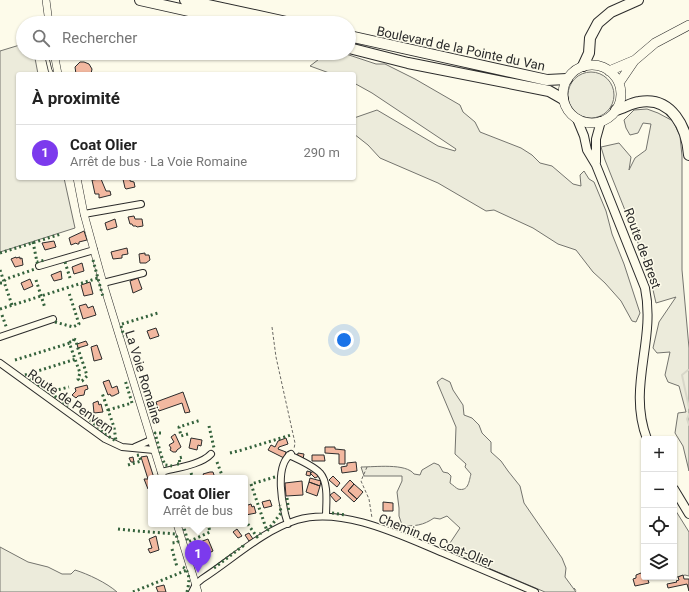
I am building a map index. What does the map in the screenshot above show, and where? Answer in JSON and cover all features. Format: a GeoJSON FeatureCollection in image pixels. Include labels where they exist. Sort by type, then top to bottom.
{"type":"FeatureCollection","features":[{"type":"Feature","properties":{"kind":"highway"},"geometry":{"type":"LineString","coordinates":[[140,0],[212,16]]}},
{"type":"Feature","properties":{"kind":"highway"},"geometry":{"type":"LineString","coordinates":[[185,0],[259,16]]}},
{"type":"Feature","properties":{"kind":"highway"},"geometry":{"type":"LineString","coordinates":[[583,66],[589,53],[590,38],[598,23],[611,12],[638,0]]}},
{"type":"Feature","properties":{"kind":"highway","name":"Boulevard de la Pointe du Van"},"geometry":{"type":"LineString","coordinates":[[356,38],[547,80],[567,79]]}},
{"type":"Feature","properties":{"kind":"highway","name":"Boulevard de la Pointe du Van"},"geometry":{"type":"LineString","coordinates":[[356,50],[408,63],[549,91],[563,99]]}},
{"type":"Feature","properties":{"kind":"highway"},"geometry":{"type":"LineString","coordinates":[[616,110],[638,102],[651,102],[662,105],[676,116],[682,125],[688,144],[689,155]]}},
{"type":"Feature","properties":{"kind":"main road"},"geometry":{"type":"LineString","coordinates":[[609,71],[635,60],[655,43],[689,25]]}},
{"type":"Feature","properties":{"kind":"main road"},"geometry":{"type":"LineString","coordinates":[[619,83],[635,60]]}},
{"type":"Feature","properties":{"kind":"main road"},"geometry":{"type":"LineString","coordinates":[[583,66],[596,66],[609,71],[615,76],[619,83],[621,92],[620,102],[616,110],[612,115],[601,122],[586,123],[577,119],[568,111],[563,99],[563,88],[567,79],[574,71],[583,66]]}},
{"type":"Feature","properties":{"kind":"main road","name":"Route de Brest"},"geometry":{"type":"LineString","coordinates":[[577,119],[584,136],[587,150],[596,165],[638,269],[646,295],[648,310],[647,331],[639,403],[643,426],[647,436]]}},
{"type":"Feature","properties":{"kind":"main road","name":"Route de Brest"},"geometry":{"type":"LineString","coordinates":[[596,165],[596,139],[601,122]]}},
{"type":"Feature","properties":{"kind":"main road"},"geometry":{"type":"LineString","coordinates":[[677,494],[689,514]]}},
{"type":"Feature","properties":{"kind":"street"},"geometry":{"type":"LineString","coordinates":[[46,0],[48,16]]}},
{"type":"Feature","properties":{"kind":"street"},"geometry":{"type":"LineString","coordinates":[[55,60],[58,72]]}},
{"type":"Feature","properties":{"kind":"street","name":"La Voie Romaine"},"geometry":{"type":"LineString","coordinates":[[77,180],[84,214],[103,283],[162,475]]}},
{"type":"Feature","properties":{"kind":"street"},"geometry":{"type":"LineString","coordinates":[[84,214],[141,204]]}},
{"type":"Feature","properties":{"kind":"street"},"geometry":{"type":"LineString","coordinates":[[39,266],[94,250]]}},
{"type":"Feature","properties":{"kind":"street"},"geometry":{"type":"LineString","coordinates":[[103,283],[143,273]]}},
{"type":"Feature","properties":{"kind":"street"},"geometry":{"type":"LineString","coordinates":[[0,337],[53,319]]}},
{"type":"Feature","properties":{"kind":"street","name":"Route de Penvern"},"geometry":{"type":"LineString","coordinates":[[0,363],[97,434],[117,446],[154,450]]}},
{"type":"Feature","properties":{"kind":"street"},"geometry":{"type":"LineString","coordinates":[[133,448],[151,440]]}},
{"type":"Feature","properties":{"kind":"street"},"geometry":{"type":"LineString","coordinates":[[162,475],[200,462],[211,454]]}},
{"type":"Feature","properties":{"kind":"street"},"geometry":{"type":"LineString","coordinates":[[288,524],[283,503],[281,476],[283,465],[290,454],[316,470],[321,475],[325,483],[326,516]]}},
{"type":"Feature","properties":{"kind":"street","name":"Chemin de Coat-Olier"},"geometry":{"type":"LineString","coordinates":[[196,584],[255,542],[288,524],[309,517],[326,516],[348,519],[370,525],[420,544],[535,592]]}},
{"type":"Feature","properties":{"kind":"street"},"geometry":{"type":"LineString","coordinates":[[178,527],[198,592]]}},
{"type":"Feature","properties":{"kind":"street"},"geometry":{"type":"LineString","coordinates":[[192,592],[196,584]]}},
{"type":"Feature","properties":{"kind":"lane"},"geometry":{"type":"LineString","coordinates":[[48,60],[51,72]]}},
{"type":"Feature","properties":{"kind":"path"},"geometry":{"type":"LineString","coordinates":[[272,327],[276,357],[295,443],[295,446],[290,454]]}},
{"type":"Feature","properties":{"kind":"path"},"geometry":{"type":"LineString","coordinates":[[367,467],[361,481],[369,499],[371,508],[372,520],[370,525]]}},
{"type":"Feature","properties":{"kind":"path"},"geometry":{"type":"LineString","coordinates":[[574,588],[577,592]]}},
{"type":"Feature","properties":{"kind":"shaded area"},"geometry":{"type":"Polygon","coordinates":[[[16,46],[16,60],[35,60],[38,72],[16,72],[16,180],[64,180],[75,228],[0,252],[0,51],[16,46]]]}},
{"type":"Feature","properties":{"kind":"shaded area"},"geometry":{"type":"Polygon","coordinates":[[[356,57],[376,64],[385,64],[415,79],[460,105],[463,112],[475,122],[480,132],[521,148],[532,155],[540,163],[552,166],[573,184],[581,186],[580,175],[584,171],[589,179],[594,182],[606,211],[612,234],[624,264],[640,313],[636,322],[632,321],[621,301],[593,272],[576,250],[558,244],[533,228],[494,210],[486,211],[438,183],[380,158],[368,145],[356,136],[356,117],[377,110],[438,146],[455,151],[456,149],[372,93],[356,84],[356,72],[326,72],[310,66],[318,60],[356,60],[356,57]]]}},
{"type":"Feature","properties":{"kind":"shaded area"},"geometry":{"type":"Polygon","coordinates":[[[591,72],[604,76],[610,82],[614,95],[610,108],[604,114],[591,118],[578,114],[572,108],[568,95],[572,82],[578,76],[591,72]]]}},
{"type":"Feature","properties":{"kind":"shaded area"},"geometry":{"type":"Polygon","coordinates":[[[647,109],[673,121],[680,136],[682,156],[682,270],[689,348],[689,471],[683,446],[675,433],[678,413],[686,412],[679,386],[668,382],[665,375],[670,352],[657,353],[653,348],[659,322],[676,297],[656,303],[648,268],[601,147],[619,143],[631,157],[629,170],[635,158],[646,150],[651,124],[643,123],[638,133],[630,135],[624,120],[634,110],[647,109]]]}},
{"type":"Feature","properties":{"kind":"shaded area"},"geometry":{"type":"Polygon","coordinates":[[[442,378],[450,382],[453,390],[463,405],[464,415],[472,418],[479,425],[482,433],[491,442],[491,452],[501,461],[520,486],[524,503],[562,558],[566,568],[565,577],[576,592],[545,592],[448,551],[448,546],[460,528],[447,516],[440,519],[434,518],[419,525],[402,525],[399,516],[397,492],[402,481],[402,476],[364,476],[361,467],[397,467],[404,468],[414,474],[420,475],[422,470],[434,463],[439,465],[443,472],[448,473],[451,476],[450,483],[456,488],[464,489],[466,487],[471,474],[465,467],[466,464],[455,454],[456,427],[437,382],[442,378]]]}},
{"type":"Feature","properties":{"kind":"shaded area"},"geometry":{"type":"Polygon","coordinates":[[[677,513],[689,532],[689,576],[685,575],[677,577],[677,513]]]}},
{"type":"Feature","properties":{"kind":"shaded area"},"geometry":{"type":"Polygon","coordinates":[[[0,547],[28,562],[48,567],[62,574],[71,574],[75,570],[91,576],[117,592],[0,592],[0,547]]]}},
{"type":"Feature","properties":{"kind":"building"},"geometry":{"type":"Polygon","coordinates":[[[80,62],[84,62],[89,64],[92,69],[91,72],[76,72],[75,67],[80,62]]]}},
{"type":"Feature","properties":{"kind":"building"},"geometry":{"type":"Polygon","coordinates":[[[92,180],[101,180],[106,191],[110,191],[111,195],[99,198],[99,194],[95,194],[92,180]]]}},
{"type":"Feature","properties":{"kind":"building"},"geometry":{"type":"Polygon","coordinates":[[[123,180],[130,180],[134,182],[135,187],[125,188],[123,180]]]}},
{"type":"Feature","properties":{"kind":"building"},"geometry":{"type":"Polygon","coordinates":[[[134,216],[135,219],[142,219],[143,226],[137,227],[130,224],[128,217],[134,216]]]}},
{"type":"Feature","properties":{"kind":"building"},"geometry":{"type":"Polygon","coordinates":[[[115,219],[117,227],[107,230],[105,223],[115,219]]]}},
{"type":"Feature","properties":{"kind":"building"},"geometry":{"type":"Polygon","coordinates":[[[84,231],[87,240],[79,242],[79,244],[76,243],[71,245],[69,238],[84,231]]]}},
{"type":"Feature","properties":{"kind":"building"},"geometry":{"type":"Polygon","coordinates":[[[54,241],[56,247],[45,250],[42,243],[54,241]]]}},
{"type":"Feature","properties":{"kind":"building"},"geometry":{"type":"Polygon","coordinates":[[[127,248],[128,254],[122,255],[122,258],[113,259],[111,252],[127,248]]]}},
{"type":"Feature","properties":{"kind":"building"},"geometry":{"type":"Polygon","coordinates":[[[145,253],[145,255],[149,255],[150,260],[146,263],[140,263],[139,254],[145,253]]]}},
{"type":"Feature","properties":{"kind":"building"},"geometry":{"type":"Polygon","coordinates":[[[20,257],[20,259],[22,258],[23,265],[15,267],[11,259],[20,257]]]}},
{"type":"Feature","properties":{"kind":"building"},"geometry":{"type":"Polygon","coordinates":[[[82,263],[84,271],[74,274],[72,267],[82,263]]]}},
{"type":"Feature","properties":{"kind":"building"},"geometry":{"type":"Polygon","coordinates":[[[61,271],[62,279],[54,281],[51,275],[61,271]]]}},
{"type":"Feature","properties":{"kind":"building"},"geometry":{"type":"Polygon","coordinates":[[[138,278],[142,289],[133,293],[130,281],[138,278]]]}},
{"type":"Feature","properties":{"kind":"building"},"geometry":{"type":"Polygon","coordinates":[[[30,279],[33,286],[24,290],[21,283],[30,279]]]}},
{"type":"Feature","properties":{"kind":"building"},"geometry":{"type":"Polygon","coordinates":[[[90,282],[93,294],[84,296],[81,285],[90,282]]]}},
{"type":"Feature","properties":{"kind":"building"},"geometry":{"type":"Polygon","coordinates":[[[86,304],[88,308],[93,306],[96,315],[83,319],[79,306],[86,304]]]}},
{"type":"Feature","properties":{"kind":"building"},"geometry":{"type":"Polygon","coordinates":[[[156,328],[159,336],[150,339],[147,331],[156,328]]]}},
{"type":"Feature","properties":{"kind":"building"},"geometry":{"type":"Polygon","coordinates":[[[86,341],[88,345],[78,348],[77,344],[86,341]]]}},
{"type":"Feature","properties":{"kind":"building"},"geometry":{"type":"Polygon","coordinates":[[[97,345],[102,359],[94,361],[91,347],[97,345]]]}},
{"type":"Feature","properties":{"kind":"building"},"geometry":{"type":"Polygon","coordinates":[[[109,380],[112,388],[117,386],[119,393],[113,396],[110,394],[108,395],[103,382],[109,380]]]}},
{"type":"Feature","properties":{"kind":"building"},"geometry":{"type":"Polygon","coordinates":[[[87,385],[88,389],[85,390],[84,395],[76,398],[72,395],[76,391],[75,388],[87,385]]]}},
{"type":"Feature","properties":{"kind":"building"},"geometry":{"type":"Polygon","coordinates":[[[183,392],[190,412],[185,413],[182,403],[159,411],[156,402],[183,392]]]}},
{"type":"Feature","properties":{"kind":"building"},"geometry":{"type":"Polygon","coordinates":[[[98,401],[99,405],[101,404],[103,412],[94,413],[93,403],[98,401]]]}},
{"type":"Feature","properties":{"kind":"building"},"geometry":{"type":"Polygon","coordinates":[[[175,434],[181,447],[176,452],[173,452],[170,450],[171,448],[169,445],[174,442],[171,437],[175,434]]]}},
{"type":"Feature","properties":{"kind":"building"},"geometry":{"type":"Polygon","coordinates":[[[191,438],[202,440],[201,446],[198,445],[197,450],[189,448],[191,438]]]}},
{"type":"Feature","properties":{"kind":"building"},"geometry":{"type":"Polygon","coordinates":[[[286,438],[288,444],[279,447],[278,449],[286,452],[284,458],[268,450],[271,445],[275,447],[278,441],[286,438]]]}},
{"type":"Feature","properties":{"kind":"building"},"geometry":{"type":"Polygon","coordinates":[[[325,447],[335,447],[335,449],[345,450],[345,464],[339,464],[339,454],[325,453],[325,447]]]}},
{"type":"Feature","properties":{"kind":"building"},"geometry":{"type":"Polygon","coordinates":[[[298,453],[304,454],[303,459],[297,458],[298,453]]]}},
{"type":"Feature","properties":{"kind":"building"},"geometry":{"type":"Polygon","coordinates":[[[312,455],[324,455],[325,461],[312,461],[312,455]]]}},
{"type":"Feature","properties":{"kind":"building"},"geometry":{"type":"Polygon","coordinates":[[[147,456],[153,475],[148,475],[148,479],[141,457],[147,456]]]}},
{"type":"Feature","properties":{"kind":"building"},"geometry":{"type":"Polygon","coordinates":[[[133,457],[134,462],[131,462],[129,458],[133,457]]]}},
{"type":"Feature","properties":{"kind":"building"},"geometry":{"type":"Polygon","coordinates":[[[356,462],[357,471],[342,473],[341,467],[347,466],[347,463],[356,462]]]}},
{"type":"Feature","properties":{"kind":"building"},"geometry":{"type":"Polygon","coordinates":[[[307,471],[311,472],[310,476],[306,475],[307,471]]]}},
{"type":"Feature","properties":{"kind":"building"},"geometry":{"type":"Polygon","coordinates":[[[314,471],[319,476],[315,478],[310,473],[314,471]]]}},
{"type":"Feature","properties":{"kind":"building"},"geometry":{"type":"Polygon","coordinates":[[[213,472],[214,475],[204,475],[213,472]]]}},
{"type":"Feature","properties":{"kind":"building"},"geometry":{"type":"Polygon","coordinates":[[[333,476],[340,483],[337,487],[329,480],[333,476]]]}},
{"type":"Feature","properties":{"kind":"building"},"geometry":{"type":"Polygon","coordinates":[[[310,478],[321,481],[320,486],[309,482],[310,478]]]}},
{"type":"Feature","properties":{"kind":"building"},"geometry":{"type":"Polygon","coordinates":[[[144,479],[148,479],[148,489],[144,479]]]}},
{"type":"Feature","properties":{"kind":"building"},"geometry":{"type":"Polygon","coordinates":[[[350,480],[354,484],[348,491],[357,499],[354,502],[341,490],[350,480]]]}},
{"type":"Feature","properties":{"kind":"building"},"geometry":{"type":"Polygon","coordinates":[[[302,481],[303,495],[286,496],[285,483],[302,481]]]}},
{"type":"Feature","properties":{"kind":"building"},"geometry":{"type":"Polygon","coordinates":[[[309,482],[320,486],[317,496],[306,492],[309,482]]]}},
{"type":"Feature","properties":{"kind":"building"},"geometry":{"type":"Polygon","coordinates":[[[354,484],[363,492],[357,499],[348,491],[354,484]]]}},
{"type":"Feature","properties":{"kind":"building"},"geometry":{"type":"Polygon","coordinates":[[[334,492],[341,498],[336,502],[330,495],[334,492]]]}},
{"type":"Feature","properties":{"kind":"building"},"geometry":{"type":"Polygon","coordinates":[[[270,500],[272,506],[264,508],[262,502],[270,500]]]}},
{"type":"Feature","properties":{"kind":"building"},"geometry":{"type":"Polygon","coordinates":[[[383,502],[393,503],[393,511],[383,511],[383,502]]]}},
{"type":"Feature","properties":{"kind":"building"},"geometry":{"type":"Polygon","coordinates":[[[251,504],[252,507],[254,506],[256,513],[248,515],[248,505],[251,504]]]}},
{"type":"Feature","properties":{"kind":"building"},"geometry":{"type":"Polygon","coordinates":[[[237,529],[242,536],[238,538],[233,532],[237,529]]]}},
{"type":"Feature","properties":{"kind":"building"},"geometry":{"type":"Polygon","coordinates":[[[249,533],[253,539],[249,541],[245,535],[249,533]]]}},
{"type":"Feature","properties":{"kind":"building"},"geometry":{"type":"Polygon","coordinates":[[[156,536],[159,550],[150,553],[148,549],[152,548],[149,539],[156,536]]]}},
{"type":"Feature","properties":{"kind":"building"},"geometry":{"type":"Polygon","coordinates":[[[208,539],[213,551],[205,555],[200,542],[208,539]]]}},
{"type":"Feature","properties":{"kind":"building"},"geometry":{"type":"Polygon","coordinates":[[[641,573],[641,580],[648,580],[649,583],[635,586],[633,579],[636,578],[636,575],[641,573]]]}},
{"type":"Feature","properties":{"kind":"building"},"geometry":{"type":"Polygon","coordinates":[[[683,575],[684,579],[689,579],[689,591],[687,584],[668,588],[667,584],[677,582],[676,581],[679,580],[678,577],[683,575]]]}},
{"type":"Feature","properties":{"kind":"building"},"geometry":{"type":"Polygon","coordinates":[[[164,585],[166,592],[158,592],[156,587],[164,585]]]}},
{"type":"Feature","properties":{"kind":"waterway"},"geometry":{"type":"LineString","coordinates":[[688,370],[682,375],[689,408]]}},
{"type":"Feature","properties":{"kind":"waterway"},"geometry":{"type":"LineString","coordinates":[[689,414],[687,419],[689,425]]}},
{"type":"Feature","properties":{"kind":"hedge"},"geometry":{"type":"LineString","coordinates":[[0,253],[61,234]]}},
{"type":"Feature","properties":{"kind":"hedge"},"geometry":{"type":"LineString","coordinates":[[33,242],[37,262],[45,260]]}},
{"type":"Feature","properties":{"kind":"hedge"},"geometry":{"type":"LineString","coordinates":[[93,260],[103,297]]}},
{"type":"Feature","properties":{"kind":"hedge"},"geometry":{"type":"LineString","coordinates":[[65,262],[70,278]]}},
{"type":"Feature","properties":{"kind":"hedge"},"geometry":{"type":"LineString","coordinates":[[0,283],[6,279],[35,269]]}},
{"type":"Feature","properties":{"kind":"hedge"},"geometry":{"type":"LineString","coordinates":[[0,270],[12,305]]}},
{"type":"Feature","properties":{"kind":"hedge"},"geometry":{"type":"LineString","coordinates":[[0,309],[98,278]]}},
{"type":"Feature","properties":{"kind":"hedge"},"geometry":{"type":"LineString","coordinates":[[36,280],[45,308]]}},
{"type":"Feature","properties":{"kind":"hedge"},"geometry":{"type":"LineString","coordinates":[[55,322],[73,327],[79,324],[69,293]]}},
{"type":"Feature","properties":{"kind":"hedge"},"geometry":{"type":"LineString","coordinates":[[122,324],[158,313]]}},
{"type":"Feature","properties":{"kind":"hedge"},"geometry":{"type":"LineString","coordinates":[[2,315],[7,329]]}},
{"type":"Feature","properties":{"kind":"hedge"},"geometry":{"type":"LineString","coordinates":[[121,326],[124,336]]}},
{"type":"Feature","properties":{"kind":"hedge"},"geometry":{"type":"LineString","coordinates":[[74,339],[76,340],[87,376],[82,381],[78,379],[80,373],[70,345],[70,342],[73,342],[74,339]]}},
{"type":"Feature","properties":{"kind":"hedge"},"geometry":{"type":"LineString","coordinates":[[15,360],[70,343]]}},
{"type":"Feature","properties":{"kind":"hedge"},"geometry":{"type":"LineString","coordinates":[[25,375],[76,359]]}},
{"type":"Feature","properties":{"kind":"hedge"},"geometry":{"type":"LineString","coordinates":[[30,379],[69,406]]}},
{"type":"Feature","properties":{"kind":"hedge"},"geometry":{"type":"LineString","coordinates":[[108,410],[132,403],[125,380]]}},
{"type":"Feature","properties":{"kind":"hedge"},"geometry":{"type":"LineString","coordinates":[[49,392],[69,387]]}},
{"type":"Feature","properties":{"kind":"hedge"},"geometry":{"type":"LineString","coordinates":[[90,420],[116,441],[114,427],[102,393]]}},
{"type":"Feature","properties":{"kind":"hedge"},"geometry":{"type":"LineString","coordinates":[[188,434],[181,436],[179,427],[201,420]]}},
{"type":"Feature","properties":{"kind":"hedge"},"geometry":{"type":"LineString","coordinates":[[209,426],[214,448]]}},
{"type":"Feature","properties":{"kind":"hedge"},"geometry":{"type":"LineString","coordinates":[[161,433],[155,433],[161,455],[165,465],[172,466]]}},
{"type":"Feature","properties":{"kind":"hedge"},"geometry":{"type":"LineString","coordinates":[[245,449],[291,435]]}},
{"type":"Feature","properties":{"kind":"hedge"},"geometry":{"type":"LineString","coordinates":[[230,453],[242,450]]}},
{"type":"Feature","properties":{"kind":"hedge"},"geometry":{"type":"LineString","coordinates":[[128,465],[141,461],[139,455],[134,456]]}},
{"type":"Feature","properties":{"kind":"hedge"},"geometry":{"type":"LineString","coordinates":[[177,464],[180,464],[179,458],[183,457]]}},
{"type":"Feature","properties":{"kind":"hedge"},"geometry":{"type":"LineString","coordinates":[[217,462],[222,475]]}},
{"type":"Feature","properties":{"kind":"hedge"},"geometry":{"type":"LineString","coordinates":[[275,477],[251,484],[267,531],[281,513],[280,505]]}},
{"type":"Feature","properties":{"kind":"hedge"},"geometry":{"type":"LineString","coordinates":[[287,498],[289,513]]}},
{"type":"Feature","properties":{"kind":"hedge"},"geometry":{"type":"LineString","coordinates":[[332,513],[345,515]]}},
{"type":"Feature","properties":{"kind":"hedge"},"geometry":{"type":"LineString","coordinates":[[248,524],[257,537],[261,533]]}},
{"type":"Feature","properties":{"kind":"hedge"},"geometry":{"type":"LineString","coordinates":[[184,527],[188,542],[210,532],[209,527]]}},
{"type":"Feature","properties":{"kind":"hedge"},"geometry":{"type":"LineString","coordinates":[[118,529],[176,534],[178,542],[172,543]]}},
{"type":"Feature","properties":{"kind":"hedge"},"geometry":{"type":"LineString","coordinates":[[214,568],[243,546],[242,544]]}},
{"type":"Feature","properties":{"kind":"hedge"},"geometry":{"type":"LineString","coordinates":[[172,549],[177,567]]}},
{"type":"Feature","properties":{"kind":"hedge"},"geometry":{"type":"LineString","coordinates":[[183,567],[186,569],[188,575],[189,582],[187,592]]}},
{"type":"Feature","properties":{"kind":"hedge"},"geometry":{"type":"LineString","coordinates":[[133,592],[187,570]]}},
{"type":"Feature","properties":{"kind":"place","name":"Coat Olier"},"geometry":{"type":"Point","coordinates":[198,573]}}]}
